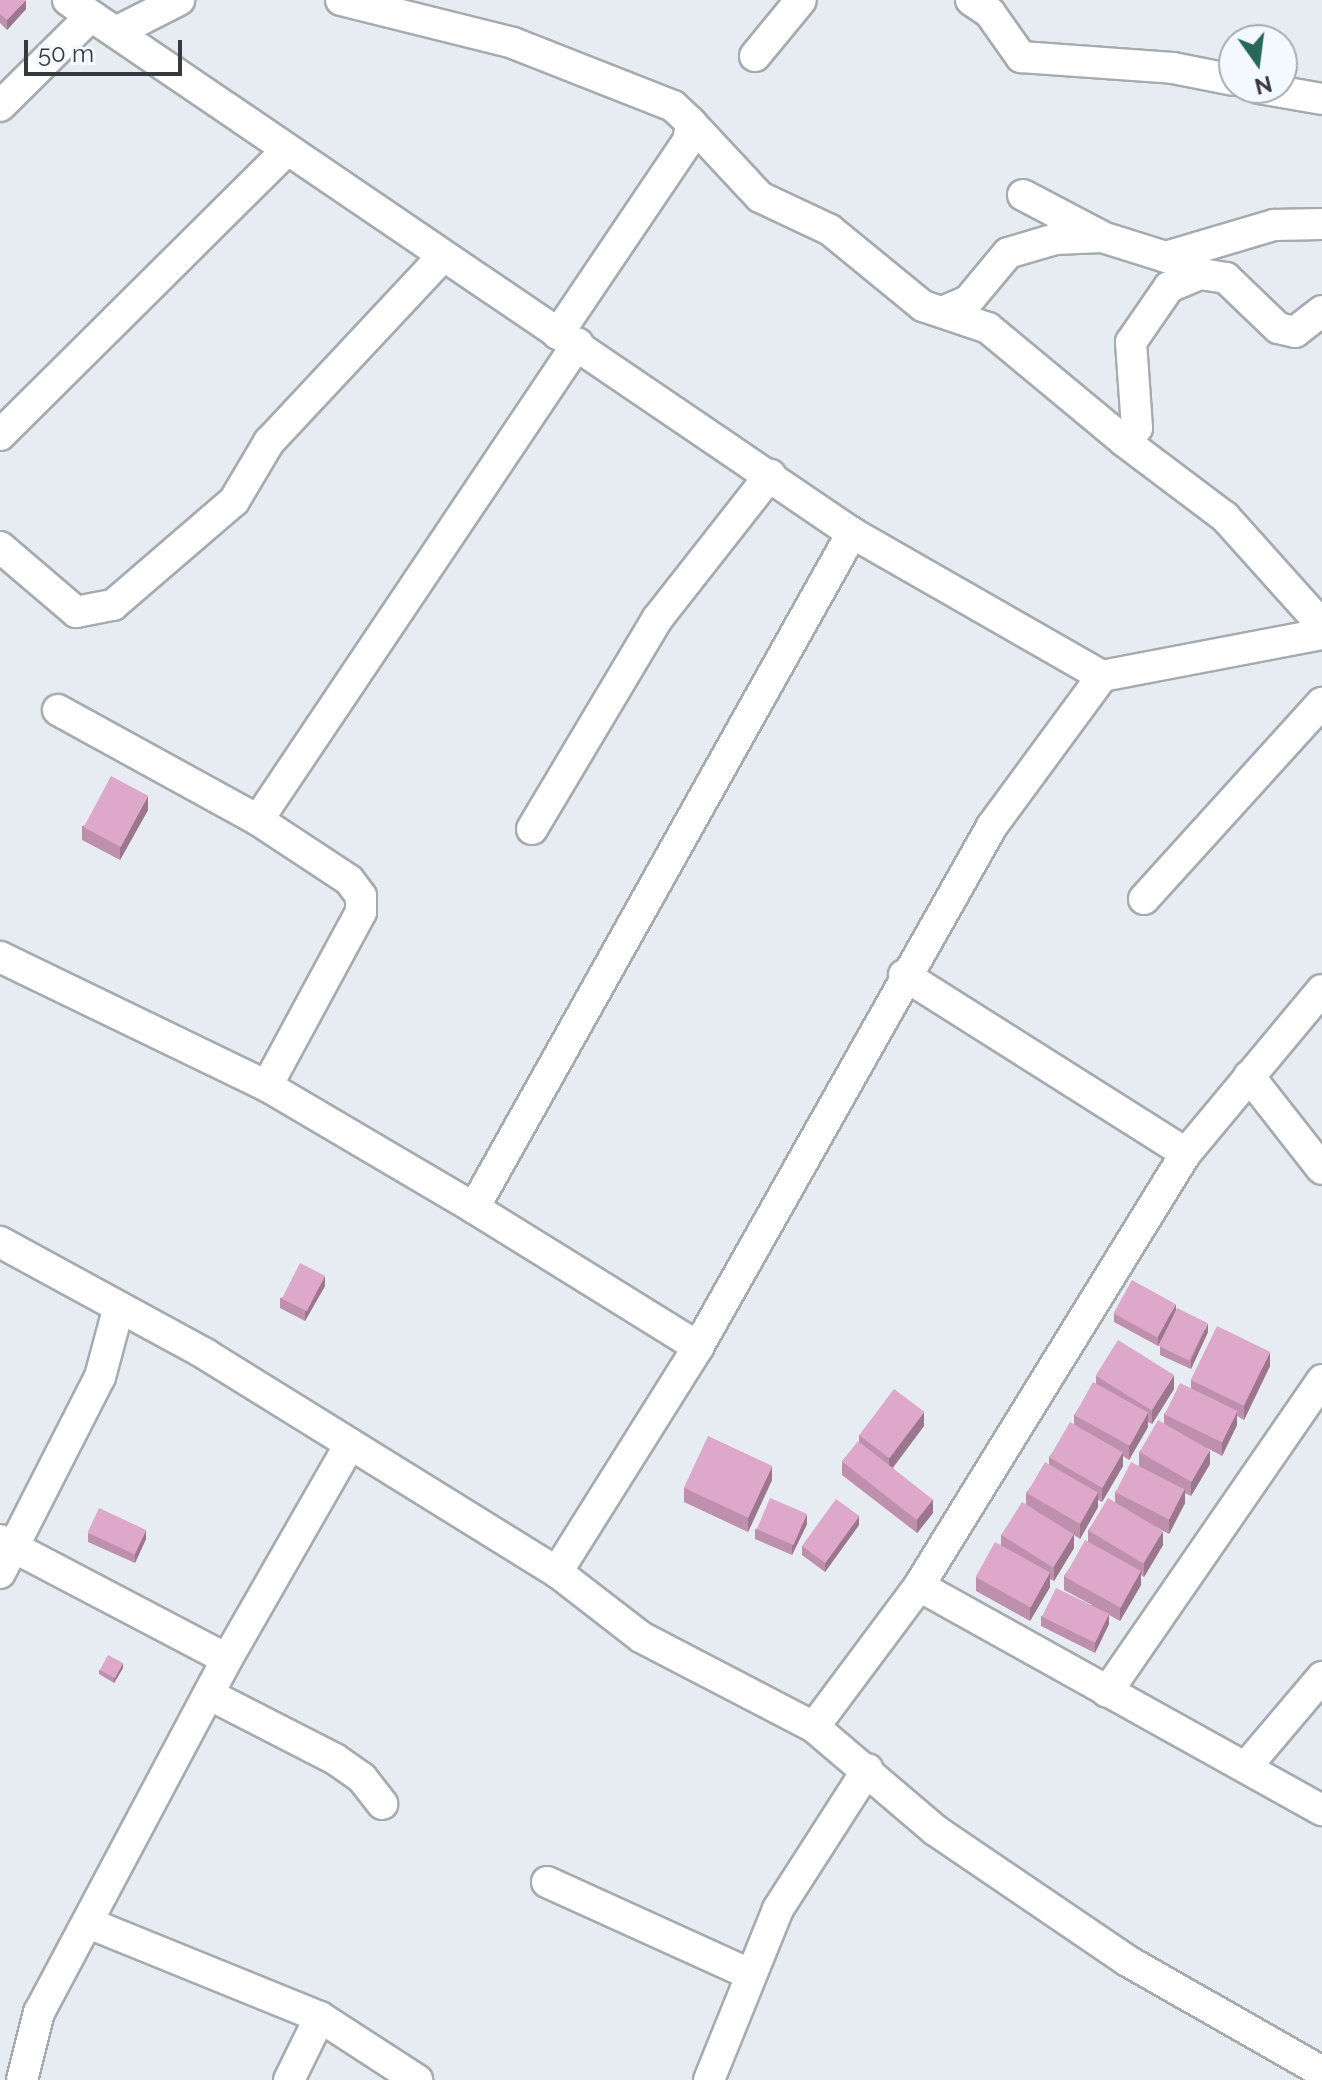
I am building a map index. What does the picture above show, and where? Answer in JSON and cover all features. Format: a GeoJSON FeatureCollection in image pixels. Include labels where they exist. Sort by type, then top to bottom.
{"type":"FeatureCollection","features":[{"type":"Feature","properties":{"kind":"street"},"geometry":{"type":"LineString","coordinates":[[0,106],[92,16],[179,0]]}},
{"type":"Feature","properties":{"kind":"street"},"geometry":{"type":"LineString","coordinates":[[341,0],[513,43],[673,106],[760,197],[830,230],[923,306],[988,328],[1124,441],[1225,517],[1322,625]]}},
{"type":"Feature","properties":{"kind":"street"},"geometry":{"type":"LineString","coordinates":[[755,56],[801,0]]}},
{"type":"Feature","properties":{"kind":"street"},"geometry":{"type":"LineString","coordinates":[[971,0],[990,13],[1021,57],[1173,68],[1218,77]]}},
{"type":"Feature","properties":{"kind":"street"},"geometry":{"type":"LineString","coordinates":[[92,16],[286,151],[568,338],[852,533],[1102,676],[1322,634]]}},
{"type":"Feature","properties":{"kind":"street"},"geometry":{"type":"LineString","coordinates":[[1298,95],[1322,99]]}},
{"type":"Feature","properties":{"kind":"street"},"geometry":{"type":"LineString","coordinates":[[258,820],[568,338],[688,141],[691,123]]}},
{"type":"Feature","properties":{"kind":"street"},"geometry":{"type":"LineString","coordinates":[[0,435],[286,151]]}},
{"type":"Feature","properties":{"kind":"street"},"geometry":{"type":"LineString","coordinates":[[1023,195],[1102,237],[1166,257],[1274,225],[1322,224]]}},
{"type":"Feature","properties":{"kind":"street"},"geometry":{"type":"LineString","coordinates":[[942,312],[968,301],[1008,253],[1102,237]]}},
{"type":"Feature","properties":{"kind":"street"},"geometry":{"type":"LineString","coordinates":[[0,547],[76,612],[113,605],[234,501],[269,442],[442,257]]}},
{"type":"Feature","properties":{"kind":"street"},"geometry":{"type":"LineString","coordinates":[[1124,441],[1137,428],[1131,342],[1169,287],[1200,274],[1226,278],[1278,328],[1295,332],[1322,311]]}},
{"type":"Feature","properties":{"kind":"street"},"geometry":{"type":"LineString","coordinates":[[532,829],[658,618],[770,475]]}},
{"type":"Feature","properties":{"kind":"street"},"geometry":{"type":"LineString","coordinates":[[474,1208],[852,533]]}},
{"type":"Feature","properties":{"kind":"street"},"geometry":{"type":"LineString","coordinates":[[557,1572],[698,1347],[904,975],[992,826],[1102,676]]}},
{"type":"Feature","properties":{"kind":"street"},"geometry":{"type":"LineString","coordinates":[[1144,899],[1322,703]]}},
{"type":"Feature","properties":{"kind":"street"},"geometry":{"type":"LineString","coordinates":[[58,710],[258,820],[349,880],[361,896],[361,912],[267,1086]]}},
{"type":"Feature","properties":{"kind":"street"},"geometry":{"type":"LineString","coordinates":[[1,955],[267,1086],[474,1208],[698,1347]]}},
{"type":"Feature","properties":{"kind":"street"},"geometry":{"type":"LineString","coordinates":[[904,975],[1186,1153]]}},
{"type":"Feature","properties":{"kind":"street"},"geometry":{"type":"LineString","coordinates":[[814,1727],[919,1586],[1186,1153],[1322,990]]}},
{"type":"Feature","properties":{"kind":"street"},"geometry":{"type":"LineString","coordinates":[[1249,1076],[1322,1169]]}},
{"type":"Feature","properties":{"kind":"street"},"geometry":{"type":"LineString","coordinates":[[0,1242],[118,1310],[205,1354],[348,1448],[557,1572],[641,1637],[814,1727],[868,1769],[935,1830],[1126,1960],[1322,2072]]}},
{"type":"Feature","properties":{"kind":"street"},"geometry":{"type":"LineString","coordinates":[[118,1310],[100,1377],[4,1554],[227,1659]]}},
{"type":"Feature","properties":{"kind":"street"},"geometry":{"type":"LineString","coordinates":[[1107,1692],[1322,1380]]}},
{"type":"Feature","properties":{"kind":"street"},"geometry":{"type":"LineString","coordinates":[[22,2080],[39,2012],[91,1924],[227,1659],[348,1448]]}},
{"type":"Feature","properties":{"kind":"street"},"geometry":{"type":"LineString","coordinates":[[919,1586],[1322,1810]]}},
{"type":"Feature","properties":{"kind":"street"},"geometry":{"type":"LineString","coordinates":[[1246,1767],[1322,1677]]}},
{"type":"Feature","properties":{"kind":"street"},"geometry":{"type":"LineString","coordinates":[[210,1695],[335,1759],[362,1778],[382,1804]]}},
{"type":"Feature","properties":{"kind":"street"},"geometry":{"type":"LineString","coordinates":[[709,2080],[748,1973],[816,1839],[868,1769]]}},
{"type":"Feature","properties":{"kind":"street"},"geometry":{"type":"LineString","coordinates":[[547,1882],[748,1973]]}},
{"type":"Feature","properties":{"kind":"street"},"geometry":{"type":"LineString","coordinates":[[91,1924],[320,2017],[417,2080]]}},
{"type":"Feature","properties":{"kind":"street"},"geometry":{"type":"LineString","coordinates":[[289,2080],[320,2017]]}},
{"type":"Feature","properties":{"kind":"building"},"geometry":{"type":"Polygon","coordinates":[[[0,0],[26,0],[7,20],[0,14],[0,0]]]}},
{"type":"Feature","properties":{"kind":"building"},"geometry":{"type":"Polygon","coordinates":[[[111,776],[148,796],[121,847],[84,827],[111,776]]]}},
{"type":"Feature","properties":{"kind":"building"},"geometry":{"type":"Polygon","coordinates":[[[300,1263],[325,1276],[307,1311],[282,1299],[300,1263]]]}},
{"type":"Feature","properties":{"kind":"building"},"geometry":{"type":"Polygon","coordinates":[[[1132,1280],[1176,1304],[1157,1337],[1114,1313],[1132,1280]]]}},
{"type":"Feature","properties":{"kind":"building"},"geometry":{"type":"Polygon","coordinates":[[[1177,1308],[1208,1323],[1189,1361],[1159,1346],[1177,1308]]]}},
{"type":"Feature","properties":{"kind":"building"},"geometry":{"type":"Polygon","coordinates":[[[1217,1326],[1270,1352],[1244,1406],[1191,1380],[1217,1326]]]}},
{"type":"Feature","properties":{"kind":"building"},"geometry":{"type":"Polygon","coordinates":[[[1118,1340],[1174,1375],[1152,1411],[1096,1376],[1118,1340]]]}},
{"type":"Feature","properties":{"kind":"building"},"geometry":{"type":"Polygon","coordinates":[[[1093,1382],[1148,1413],[1130,1446],[1075,1415],[1093,1382]]]}},
{"type":"Feature","properties":{"kind":"building"},"geometry":{"type":"Polygon","coordinates":[[[1180,1383],[1238,1411],[1222,1443],[1165,1414],[1180,1383]]]}},
{"type":"Feature","properties":{"kind":"building"},"geometry":{"type":"Polygon","coordinates":[[[894,1389],[924,1412],[889,1458],[859,1435],[894,1389]]]}},
{"type":"Feature","properties":{"kind":"building"},"geometry":{"type":"Polygon","coordinates":[[[1158,1420],[1210,1450],[1191,1482],[1140,1452],[1158,1420]]]}},
{"type":"Feature","properties":{"kind":"building"},"geometry":{"type":"Polygon","coordinates":[[[1070,1422],[1123,1452],[1102,1488],[1050,1458],[1070,1422]]]}},
{"type":"Feature","properties":{"kind":"building"},"geometry":{"type":"Polygon","coordinates":[[[708,1436],[772,1466],[748,1518],[684,1488],[708,1436]]]}},
{"type":"Feature","properties":{"kind":"building"},"geometry":{"type":"Polygon","coordinates":[[[858,1441],[933,1499],[917,1520],[842,1461],[858,1441]]]}},
{"type":"Feature","properties":{"kind":"building"},"geometry":{"type":"Polygon","coordinates":[[[1045,1462],[1098,1492],[1080,1524],[1027,1493],[1045,1462]]]}},
{"type":"Feature","properties":{"kind":"building"},"geometry":{"type":"Polygon","coordinates":[[[1131,1462],[1184,1489],[1169,1520],[1116,1492],[1131,1462]]]}},
{"type":"Feature","properties":{"kind":"building"},"geometry":{"type":"Polygon","coordinates":[[[770,1498],[807,1514],[794,1545],[757,1529],[770,1498]]]}},
{"type":"Feature","properties":{"kind":"building"},"geometry":{"type":"Polygon","coordinates":[[[1108,1498],[1163,1531],[1143,1564],[1088,1531],[1108,1498]]]}},
{"type":"Feature","properties":{"kind":"building"},"geometry":{"type":"Polygon","coordinates":[[[836,1499],[859,1516],[825,1563],[802,1546],[836,1499]]]}},
{"type":"Feature","properties":{"kind":"building"},"geometry":{"type":"Polygon","coordinates":[[[1022,1502],[1074,1534],[1053,1567],[1001,1535],[1022,1502]]]}},
{"type":"Feature","properties":{"kind":"building"},"geometry":{"type":"Polygon","coordinates":[[[99,1508],[146,1530],[135,1554],[88,1532],[99,1508]]]}},
{"type":"Feature","properties":{"kind":"building"},"geometry":{"type":"Polygon","coordinates":[[[1085,1540],[1141,1571],[1121,1608],[1065,1577],[1085,1540]]]}},
{"type":"Feature","properties":{"kind":"building"},"geometry":{"type":"Polygon","coordinates":[[[995,1542],[1050,1573],[1031,1608],[976,1577],[995,1542]]]}},
{"type":"Feature","properties":{"kind":"building"},"geometry":{"type":"Polygon","coordinates":[[[1056,1588],[1109,1614],[1095,1643],[1042,1617],[1056,1588]]]}},
{"type":"Feature","properties":{"kind":"building"},"geometry":{"type":"Polygon","coordinates":[[[108,1655],[123,1663],[115,1678],[100,1670],[108,1655]]]}}]}
